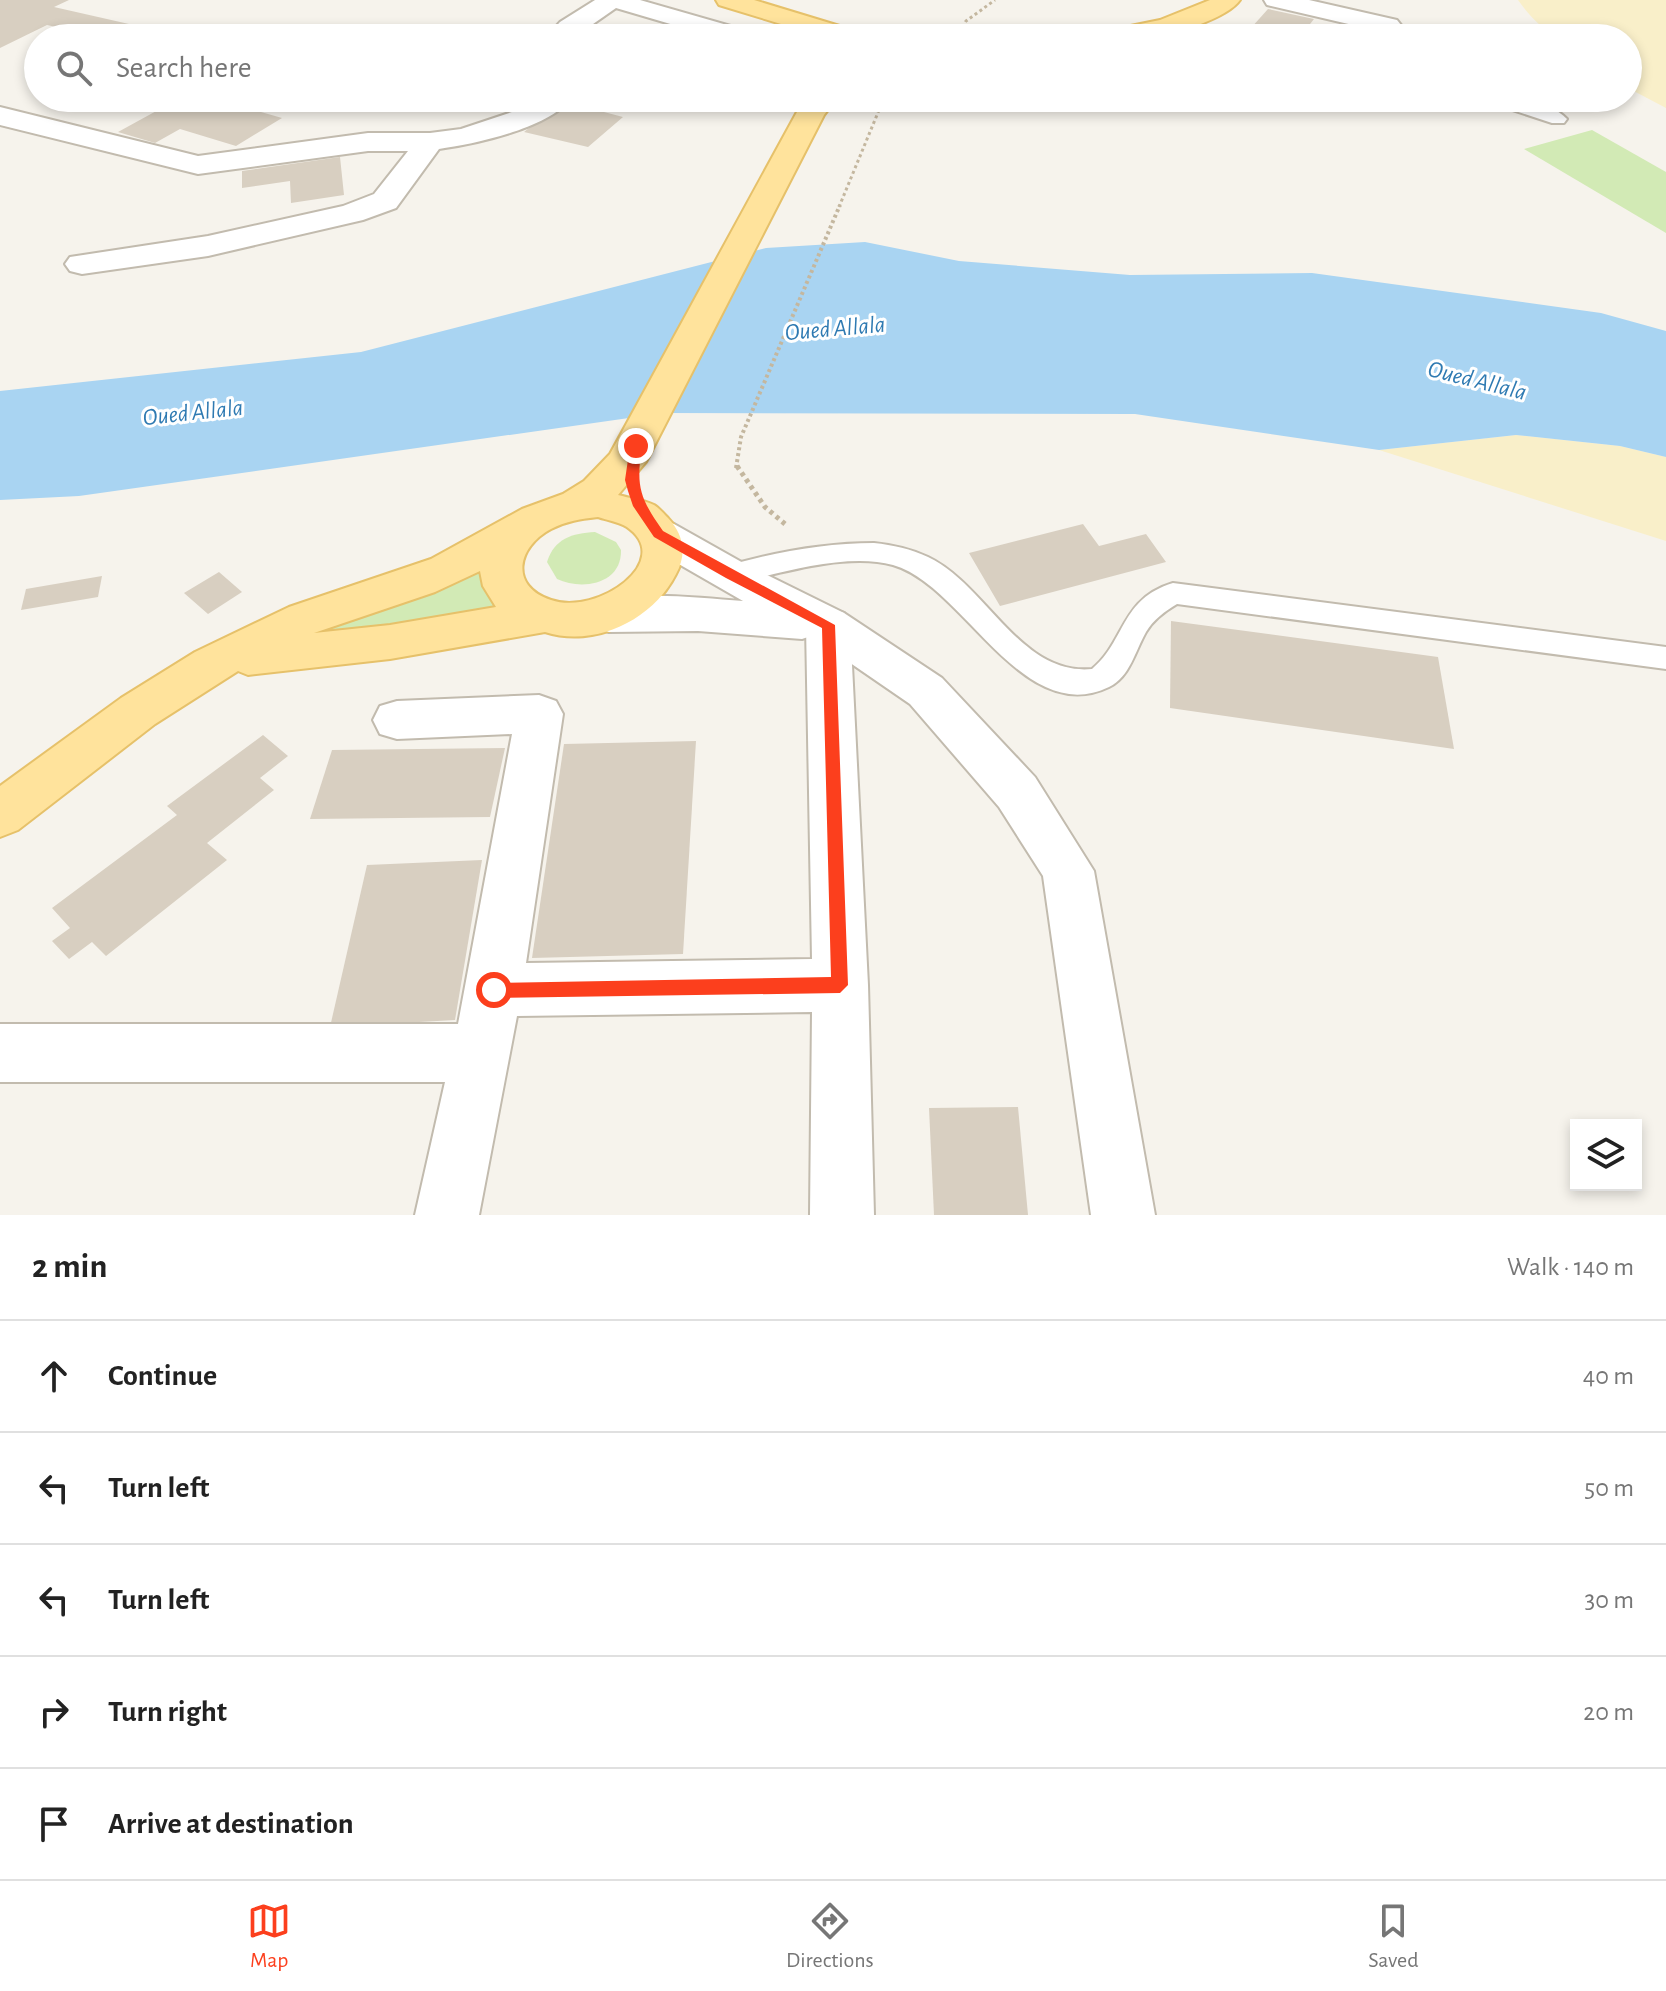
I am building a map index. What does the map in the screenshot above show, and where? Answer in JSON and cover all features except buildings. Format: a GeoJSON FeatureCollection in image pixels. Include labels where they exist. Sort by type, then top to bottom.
{"type":"FeatureCollection","features":[{"type":"Feature","properties":{"kind":"main road"},"geometry":{"type":"LineString","coordinates":[[728,0],[806,24]]}},
{"type":"Feature","properties":{"kind":"main road"},"geometry":{"type":"LineString","coordinates":[[1173,24],[1228,0]]}},
{"type":"Feature","properties":{"kind":"main road"},"geometry":{"type":"LineString","coordinates":[[770,12],[790,24]]}},
{"type":"Feature","properties":{"kind":"main road"},"geometry":{"type":"LineString","coordinates":[[578,504],[613,477],[636,446],[811,112]]}},
{"type":"Feature","properties":{"kind":"main road"},"geometry":{"type":"LineString","coordinates":[[218,661],[390,642],[544,616],[565,619],[609,615],[645,592],[657,578],[663,547],[639,506],[631,480],[636,446]]}},
{"type":"Feature","properties":{"kind":"main road"},"geometry":{"type":"LineString","coordinates":[[0,815],[133,715],[218,661],[319,613],[420,581],[480,553],[558,509],[578,504],[617,506],[654,528]]}},
{"type":"Feature","properties":{"kind":"main road"},"geometry":{"type":"LineString","coordinates":[[523,528],[510,541],[503,555],[501,571],[504,585],[513,599],[544,616]]}},
{"type":"Feature","properties":{"kind":"street"},"geometry":{"type":"LineString","coordinates":[[574,24],[613,0],[697,24]]}},
{"type":"Feature","properties":{"kind":"street"},"geometry":{"type":"LineString","coordinates":[[1276,0],[1384,24]]}},
{"type":"Feature","properties":{"kind":"street"},"geometry":{"type":"LineString","coordinates":[[0,116],[198,165],[368,142],[430,142],[498,128],[536,112]]}},
{"type":"Feature","properties":{"kind":"street"},"geometry":{"type":"LineString","coordinates":[[82,264],[208,246],[352,213],[385,201],[430,142]]}},
{"type":"Feature","properties":{"kind":"street"},"geometry":{"type":"LineString","coordinates":[[654,528],[730,575],[828,625],[926,691],[1017,792],[1068,871],[1123,1215]]}},
{"type":"Feature","properties":{"kind":"street"},"geometry":{"type":"LineString","coordinates":[[609,615],[698,614],[828,625]]}},
{"type":"Feature","properties":{"kind":"street"},"geometry":{"type":"LineString","coordinates":[[828,625],[840,985],[842,1215]]}},
{"type":"Feature","properties":{"kind":"street"},"geometry":{"type":"LineString","coordinates":[[397,720],[539,714],[494,990],[447,1215]]}},
{"type":"Feature","properties":{"kind":"street"},"geometry":{"type":"LineString","coordinates":[[494,990],[840,985]]}},
{"type":"Feature","properties":{"kind":"street"},"geometry":{"type":"LineString","coordinates":[[0,1053],[480,1053]]}},
{"type":"Feature","properties":{"kind":"lane"},"geometry":{"type":"LineString","coordinates":[[1541,112],[1558,119]]}},
{"type":"Feature","properties":{"kind":"lane"},"geometry":{"type":"LineString","coordinates":[[730,575],[822,557],[893,554],[921,564],[955,591],[1026,660],[1053,679],[1077,683],[1097,680],[1113,669],[1138,620],[1157,602],[1173,593],[1666,658]]}},
{"type":"Feature","properties":{"kind":"path"},"geometry":{"type":"LineString","coordinates":[[964,24],[995,0]]}},
{"type":"Feature","properties":{"kind":"path"},"geometry":{"type":"LineString","coordinates":[[822,557],[765,507],[736,469],[741,437],[880,112]]}},
{"type":"Feature","properties":{"kind":"green space"},"geometry":{"type":"Polygon","coordinates":[[[1592,130],[1666,172],[1666,233],[1524,149],[1592,130]]]}},
{"type":"Feature","properties":{"kind":"green space"},"geometry":{"type":"Polygon","coordinates":[[[595,532],[616,542],[621,550],[615,571],[599,582],[588,584],[557,579],[547,562],[554,548],[572,536],[595,532]]]}},
{"type":"Feature","properties":{"kind":"green space"},"geometry":{"type":"Polygon","coordinates":[[[484,571],[494,608],[291,641],[484,571]]]}},
{"type":"Feature","properties":{"kind":"sand"},"geometry":{"type":"Polygon","coordinates":[[[1518,0],[1666,0],[1666,108],[1642,95],[1642,24],[1540,24],[1518,0]]]}},
{"type":"Feature","properties":{"kind":"sand"},"geometry":{"type":"Polygon","coordinates":[[[1516,435],[1620,446],[1666,457],[1666,541],[1379,450],[1516,435]]]}},
{"type":"Feature","properties":{"kind":"water","name":"Oued Allala"},"geometry":{"type":"Polygon","coordinates":[[[865,242],[959,261],[1130,275],[1312,273],[1601,313],[1666,331],[1666,457],[1620,446],[1516,435],[1379,450],[1135,414],[664,413],[79,496],[0,500],[0,391],[361,352],[766,248],[865,242]]]}},
{"type":"Feature","properties":{"kind":"route"},"geometry":{"type":"LineString","coordinates":[[494,990],[840,985],[828,625],[730,575],[659,534],[639,506],[631,480],[636,446]]}}]}
